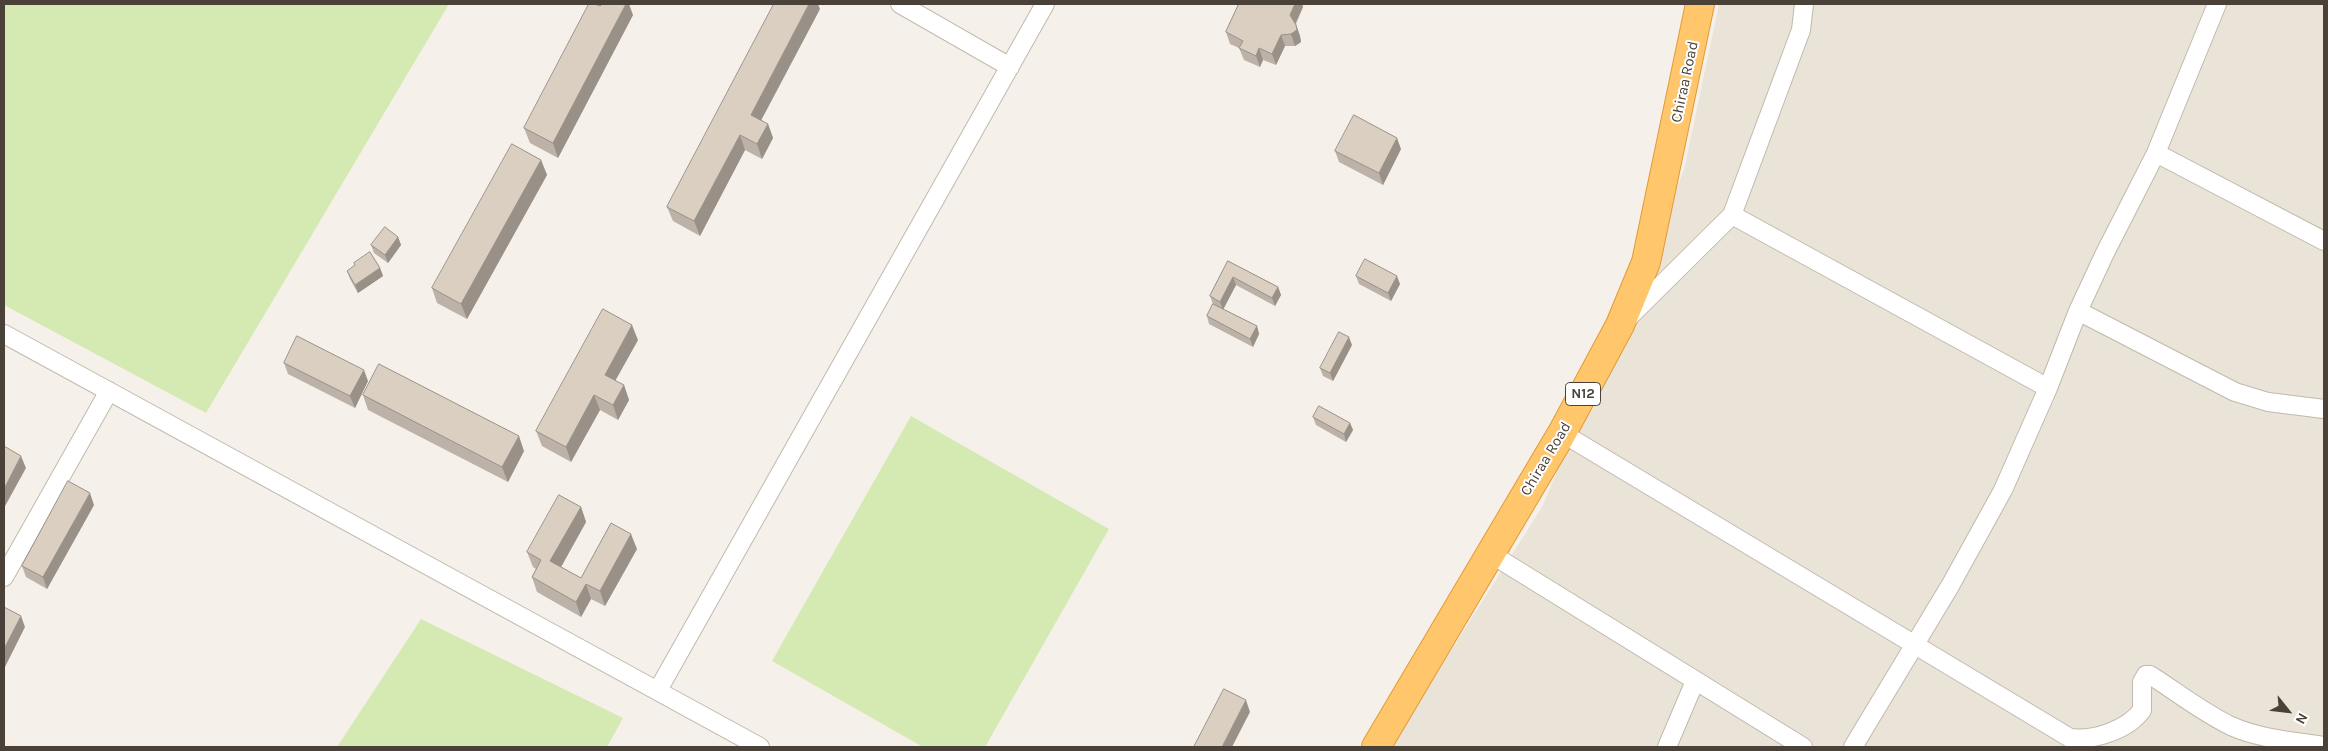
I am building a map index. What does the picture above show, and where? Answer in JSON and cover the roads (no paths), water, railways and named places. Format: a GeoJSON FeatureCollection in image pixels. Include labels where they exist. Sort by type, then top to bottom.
{"type":"FeatureCollection","features":[{"type":"Feature","properties":{"kind":"highway","name":"Chiraa Road"},"geometry":{"type":"LineString","coordinates":[[1376,747],[1562,433],[1620,326],[1646,262],[1700,4]]}},
{"type":"Feature","properties":{"kind":"street"},"geometry":{"type":"LineString","coordinates":[[900,4],[1010,67]]}},
{"type":"Feature","properties":{"kind":"street"},"geometry":{"type":"LineString","coordinates":[[658,690],[1045,4]]}},
{"type":"Feature","properties":{"kind":"street"},"geometry":{"type":"LineString","coordinates":[[1620,326],[1732,215],[1801,30],[1804,4]]}},
{"type":"Feature","properties":{"kind":"street"},"geometry":{"type":"LineString","coordinates":[[1852,747],[1914,646],[2003,490],[2048,388],[2078,311],[2105,253],[2156,154],[2217,4]]}},
{"type":"Feature","properties":{"kind":"street"},"geometry":{"type":"LineString","coordinates":[[2156,154],[2324,241]]}},
{"type":"Feature","properties":{"kind":"street"},"geometry":{"type":"LineString","coordinates":[[1732,215],[2048,388]]}},
{"type":"Feature","properties":{"kind":"street"},"geometry":{"type":"LineString","coordinates":[[2078,311],[2235,392],[2268,402],[2324,409]]}},
{"type":"Feature","properties":{"kind":"street"},"geometry":{"type":"LineString","coordinates":[[4,334],[760,747]]}},
{"type":"Feature","properties":{"kind":"street"},"geometry":{"type":"LineString","coordinates":[[4,576],[110,391]]}},
{"type":"Feature","properties":{"kind":"street"},"geometry":{"type":"LineString","coordinates":[[1562,433],[2070,738],[2084,740],[2103,736],[2132,720],[2142,710],[2142,682],[2146,675],[2150,674],[2208,713],[2232,726],[2266,737],[2324,746]]}},
{"type":"Feature","properties":{"kind":"street"},"geometry":{"type":"LineString","coordinates":[[1491,554],[1802,747]]}},
{"type":"Feature","properties":{"kind":"street"},"geometry":{"type":"LineString","coordinates":[[1667,747],[1695,681]]}}]}
